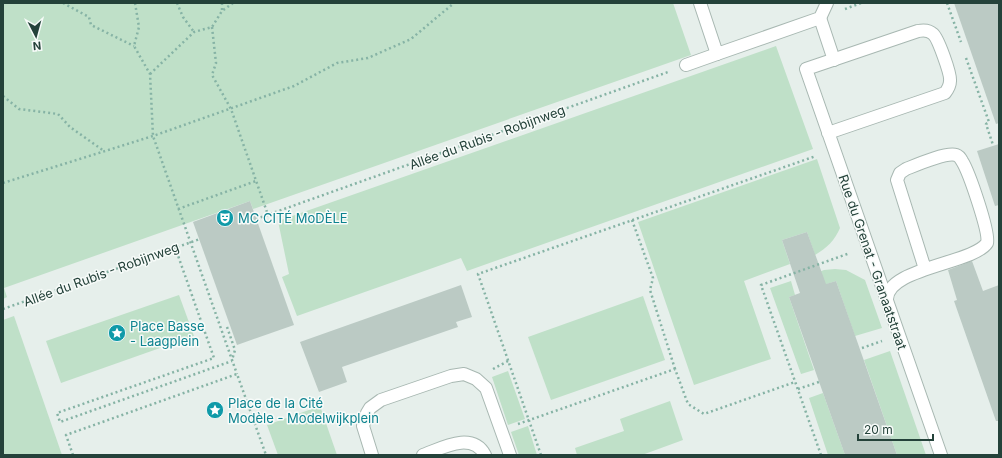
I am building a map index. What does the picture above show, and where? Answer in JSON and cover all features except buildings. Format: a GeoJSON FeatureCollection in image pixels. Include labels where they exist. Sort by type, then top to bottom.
{"type":"FeatureCollection","features":[{"type":"Feature","properties":{"kind":"street"},"geometry":{"type":"LineString","coordinates":[[700,3],[717,54]]}},
{"type":"Feature","properties":{"kind":"street"},"geometry":{"type":"LineString","coordinates":[[827,3],[820,18],[834,60],[918,31],[925,30],[932,33],[937,39],[950,83],[947,90],[941,94],[828,133]]}},
{"type":"Feature","properties":{"kind":"street"},"geometry":{"type":"LineString","coordinates":[[686,65],[820,18]]}},
{"type":"Feature","properties":{"kind":"street","name":"Rue du Grenat - Granaatstraat"},"geometry":{"type":"LineString","coordinates":[[834,60],[806,69],[941,455]]}},
{"type":"Feature","properties":{"kind":"street"},"geometry":{"type":"LineString","coordinates":[[887,303],[886,295],[889,288],[925,269],[979,250],[987,243],[987,232],[966,170],[962,160],[956,155],[948,154],[906,169],[900,173],[897,180],[925,269]]}},
{"type":"Feature","properties":{"kind":"street"},"geometry":{"type":"LineString","coordinates":[[372,455],[363,426],[370,408],[381,400],[451,376],[464,374],[476,379],[486,388],[510,455]]}},
{"type":"Feature","properties":{"kind":"street"},"geometry":{"type":"LineString","coordinates":[[423,455],[467,442],[477,446],[485,455]]}},
{"type":"Feature","properties":{"kind":"path"},"geometry":{"type":"LineString","coordinates":[[63,3],[89,18],[90,25],[134,46],[150,74],[153,136],[266,455]]}},
{"type":"Feature","properties":{"kind":"path"},"geometry":{"type":"LineString","coordinates":[[134,46],[139,27],[135,3]]}},
{"type":"Feature","properties":{"kind":"path"},"geometry":{"type":"LineString","coordinates":[[177,3],[183,17],[194,32]]}},
{"type":"Feature","properties":{"kind":"path"},"geometry":{"type":"LineString","coordinates":[[222,3],[222,11]]}},
{"type":"Feature","properties":{"kind":"path"},"geometry":{"type":"LineString","coordinates":[[234,3],[222,11],[212,27],[216,63],[212,75],[230,109],[268,214]]}},
{"type":"Feature","properties":{"kind":"path"},"geometry":{"type":"LineString","coordinates":[[3,183],[153,136],[230,109],[294,86],[337,63],[368,58],[411,39],[454,3]]}},
{"type":"Feature","properties":{"kind":"path"},"geometry":{"type":"LineString","coordinates":[[947,3],[963,48]]}},
{"type":"Feature","properties":{"kind":"path"},"geometry":{"type":"LineString","coordinates":[[150,74],[194,32],[212,27]]}},
{"type":"Feature","properties":{"kind":"path"},"geometry":{"type":"LineString","coordinates":[[965,55],[989,122],[986,124],[994,145]]}},
{"type":"Feature","properties":{"kind":"path","name":"Allée du Rubis - Robijnweg"},"geometry":{"type":"LineString","coordinates":[[256,219],[686,65]]}},
{"type":"Feature","properties":{"kind":"path"},"geometry":{"type":"LineString","coordinates":[[3,96],[19,109],[58,114],[70,127],[105,151]]}},
{"type":"Feature","properties":{"kind":"path"},"geometry":{"type":"LineString","coordinates":[[541,455],[478,274],[834,150]]}},
{"type":"Feature","properties":{"kind":"path"},"geometry":{"type":"LineString","coordinates":[[178,209],[256,181]]}},
{"type":"Feature","properties":{"kind":"path"},"geometry":{"type":"LineString","coordinates":[[632,220],[653,278],[650,290],[688,404],[704,414],[795,382]]}},
{"type":"Feature","properties":{"kind":"path","name":"Allée du Rubis - Robijnweg"},"geometry":{"type":"LineString","coordinates":[[3,309],[200,239]]}},
{"type":"Feature","properties":{"kind":"path"},"geometry":{"type":"LineString","coordinates":[[175,247],[214,358],[56,413],[60,422],[232,361]]}},
{"type":"Feature","properties":{"kind":"path"},"geometry":{"type":"LineString","coordinates":[[821,455],[761,285],[868,247]]}},
{"type":"Feature","properties":{"kind":"path"},"geometry":{"type":"LineString","coordinates":[[227,327],[235,350],[232,361]]}},
{"type":"Feature","properties":{"kind":"path"},"geometry":{"type":"LineString","coordinates":[[862,348],[887,339]]}},
{"type":"Feature","properties":{"kind":"path"},"geometry":{"type":"LineString","coordinates":[[529,420],[676,369]]}},
{"type":"Feature","properties":{"kind":"path"},"geometry":{"type":"LineString","coordinates":[[73,455],[66,435],[237,374]]}},
{"type":"Feature","properties":{"kind":"path"},"geometry":{"type":"LineString","coordinates":[[798,390],[819,382]]}},
{"type":"Feature","properties":{"kind":"green space"},"geometry":{"type":"Polygon","coordinates":[[[3,3],[673,3],[691,55],[253,209],[250,201],[4,288],[7,297],[3,299],[3,3]]]}},
{"type":"Feature","properties":{"kind":"green space"},"geometry":{"type":"Polygon","coordinates":[[[776,46],[813,149],[467,271],[461,258],[297,316],[282,277],[289,274],[278,221],[776,46]]]}},
{"type":"Feature","properties":{"kind":"green space"},"geometry":{"type":"Polygon","coordinates":[[[817,159],[840,228],[836,236],[827,247],[815,255],[807,232],[782,240],[790,264],[744,281],[771,359],[694,385],[638,222],[817,159]]]}},
{"type":"Feature","properties":{"kind":"green space"},"geometry":{"type":"Polygon","coordinates":[[[824,270],[846,270],[865,280],[882,328],[855,336],[836,281],[818,287],[814,274],[824,270]]]}},
{"type":"Feature","properties":{"kind":"green space"},"geometry":{"type":"Polygon","coordinates":[[[791,281],[795,295],[789,297],[814,370],[801,374],[770,288],[791,281]]]}},
{"type":"Feature","properties":{"kind":"green space"},"geometry":{"type":"Polygon","coordinates":[[[179,295],[194,336],[61,383],[46,341],[179,295]]]}},
{"type":"Feature","properties":{"kind":"green space"},"geometry":{"type":"Polygon","coordinates":[[[643,296],[665,360],[551,400],[528,337],[643,296]]]}},
{"type":"Feature","properties":{"kind":"green space"},"geometry":{"type":"Polygon","coordinates":[[[14,316],[62,455],[3,455],[3,320],[14,316]]]}},
{"type":"Feature","properties":{"kind":"green space"},"geometry":{"type":"Polygon","coordinates":[[[890,351],[926,455],[897,455],[864,360],[890,351]]]}},
{"type":"Feature","properties":{"kind":"green space"},"geometry":{"type":"Polygon","coordinates":[[[508,371],[525,419],[508,425],[492,377],[508,371]]]}},
{"type":"Feature","properties":{"kind":"green space"},"geometry":{"type":"Polygon","coordinates":[[[823,393],[845,455],[828,455],[809,398],[823,393]]]}},
{"type":"Feature","properties":{"kind":"green space"},"geometry":{"type":"Polygon","coordinates":[[[670,401],[683,440],[642,455],[577,455],[575,448],[624,431],[620,419],[670,401]]]}},
{"type":"Feature","properties":{"kind":"green space"},"geometry":{"type":"Polygon","coordinates":[[[320,406],[337,455],[278,455],[267,425],[320,406]]]}},
{"type":"Feature","properties":{"kind":"green space"},"geometry":{"type":"Polygon","coordinates":[[[528,426],[537,455],[519,455],[511,432],[528,426]]]}},
{"type":"Feature","properties":{"kind":"place","name":"MC CITÉ MoDÈLE"},"geometry":{"type":"Point","coordinates":[225,218]}},
{"type":"Feature","properties":{"kind":"place","name":"Place Basse - Laagplein"},"geometry":{"type":"Point","coordinates":[117,333]}},
{"type":"Feature","properties":{"kind":"place","name":"Place de la Cité Modèle - Modelwijkplein"},"geometry":{"type":"Point","coordinates":[215,410]}}]}
